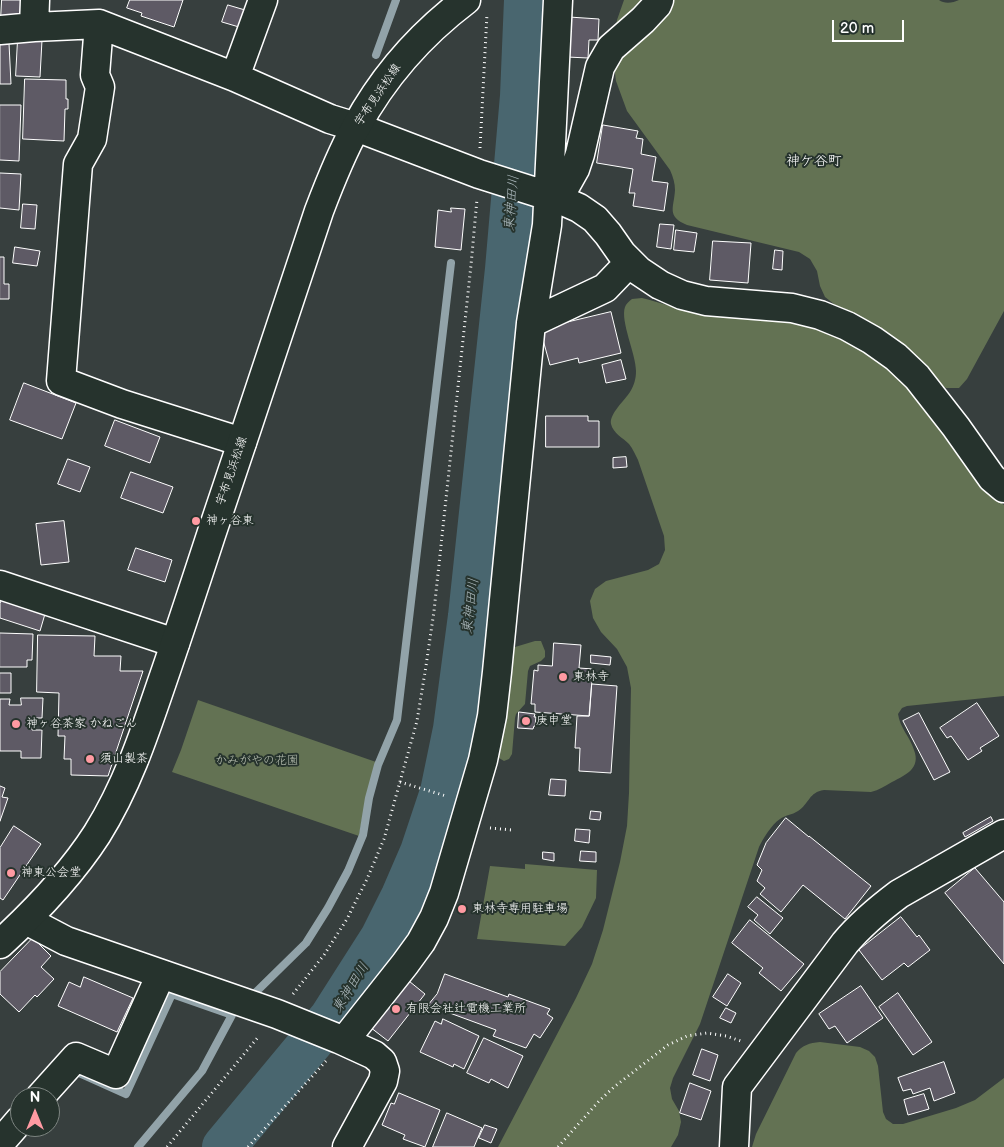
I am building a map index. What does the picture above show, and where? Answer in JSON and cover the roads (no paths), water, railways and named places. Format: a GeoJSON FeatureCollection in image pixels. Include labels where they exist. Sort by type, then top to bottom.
{"type":"FeatureCollection","features":[{"type":"Feature","properties":{"kind":"street"},"geometry":{"type":"LineString","coordinates":[[34,27],[35,0]]}},
{"type":"Feature","properties":{"kind":"street"},"geometry":{"type":"LineString","coordinates":[[236,78],[263,0]]}},
{"type":"Feature","properties":{"kind":"street"},"geometry":{"type":"LineString","coordinates":[[342,1040],[405,964],[421,942],[434,918],[444,893],[483,760],[495,690],[530,323],[547,225],[545,195],[558,0]]}},
{"type":"Feature","properties":{"kind":"street"},"geometry":{"type":"LineString","coordinates":[[545,195],[566,184],[575,169],[600,67],[611,48],[643,20],[657,5],[659,0]]}},
{"type":"Feature","properties":{"kind":"street","name":"宇布見浜松線"},"geometry":{"type":"LineString","coordinates":[[10,929],[52,894],[75,865],[96,836],[130,771],[144,737],[319,211],[336,167],[356,127],[369,105],[400,63],[436,25],[477,5]]}},
{"type":"Feature","properties":{"kind":"street"},"geometry":{"type":"LineString","coordinates":[[99,24],[95,75],[100,88],[92,139],[78,164],[61,381],[122,404],[242,442]]}},
{"type":"Feature","properties":{"kind":"street"},"geometry":{"type":"LineString","coordinates":[[0,30],[99,24],[236,78],[330,119],[482,175],[579,208],[595,219],[622,254],[639,271],[660,285],[682,295],[706,301],[792,308],[838,322],[872,340],[896,357],[917,377],[956,427],[992,478],[1004,488]]}},
{"type":"Feature","properties":{"kind":"street"},"geometry":{"type":"LineString","coordinates":[[530,323],[605,288],[630,262]]}},
{"type":"Feature","properties":{"kind":"street"},"geometry":{"type":"LineString","coordinates":[[0,585],[175,643]]}},
{"type":"Feature","properties":{"kind":"street"},"geometry":{"type":"LineString","coordinates":[[734,1147],[737,1087],[857,929],[870,916],[899,894],[1004,834]]}},
{"type":"Feature","properties":{"kind":"street"},"geometry":{"type":"LineString","coordinates":[[10,929],[66,941],[280,1015],[342,1040],[374,1056],[382,1062],[385,1072],[383,1081],[347,1147]]}},
{"type":"Feature","properties":{"kind":"street"},"geometry":{"type":"LineString","coordinates":[[49,1087],[76,1057],[116,1074],[161,974]]}},
{"type":"Feature","properties":{"kind":"street"},"geometry":{"type":"LineString","coordinates":[[0,1143],[10,1132]]}},
{"type":"Feature","properties":{"kind":"waterway"},"geometry":{"type":"LineString","coordinates":[[376,55],[396,0]]}},
{"type":"Feature","properties":{"kind":"waterway","name":"東神田川"},"geometry":{"type":"LineString","coordinates":[[224,1147],[331,1018],[382,938],[422,852],[442,792],[455,729],[470,616],[507,269],[522,96],[526,0]]}},
{"type":"Feature","properties":{"kind":"waterway"},"geometry":{"type":"LineString","coordinates":[[255,993],[306,943],[348,871],[363,835],[369,798],[378,765],[397,720],[451,263]]}},
{"type":"Feature","properties":{"kind":"waterway"},"geometry":{"type":"LineString","coordinates":[[73,1077],[77,1072],[126,1094],[172,994],[232,1015],[202,1071],[138,1147]]}},
{"type":"Feature","properties":{"kind":"place","name":"神ヶ谷東"},"geometry":{"type":"Point","coordinates":[196,521]}},
{"type":"Feature","properties":{"kind":"place","name":"東林寺"},"geometry":{"type":"Point","coordinates":[563,677]}},
{"type":"Feature","properties":{"kind":"place","name":"庚申堂"},"geometry":{"type":"Point","coordinates":[526,721]}},
{"type":"Feature","properties":{"kind":"place","name":"神ヶ谷茶家 かねごん"},"geometry":{"type":"Point","coordinates":[16,724]}},
{"type":"Feature","properties":{"kind":"place","name":"須山製茶"},"geometry":{"type":"Point","coordinates":[90,759]}},
{"type":"Feature","properties":{"kind":"place","name":"神東公会堂"},"geometry":{"type":"Point","coordinates":[11,873]}},
{"type":"Feature","properties":{"kind":"place","name":"東林寺専用駐車場"},"geometry":{"type":"Point","coordinates":[462,909]}},
{"type":"Feature","properties":{"kind":"place","name":"有限会社辻電機工業所"},"geometry":{"type":"Point","coordinates":[396,1009]}},
{"type":"Feature","properties":{"kind":"district","name":"神ケ谷町"},"geometry":{"type":"Point","coordinates":[814,161]}},
{"type":"Feature","properties":{"kind":"park label","name":"かみがやの花園"},"geometry":{"type":"Point","coordinates":[257,761]}}]}
